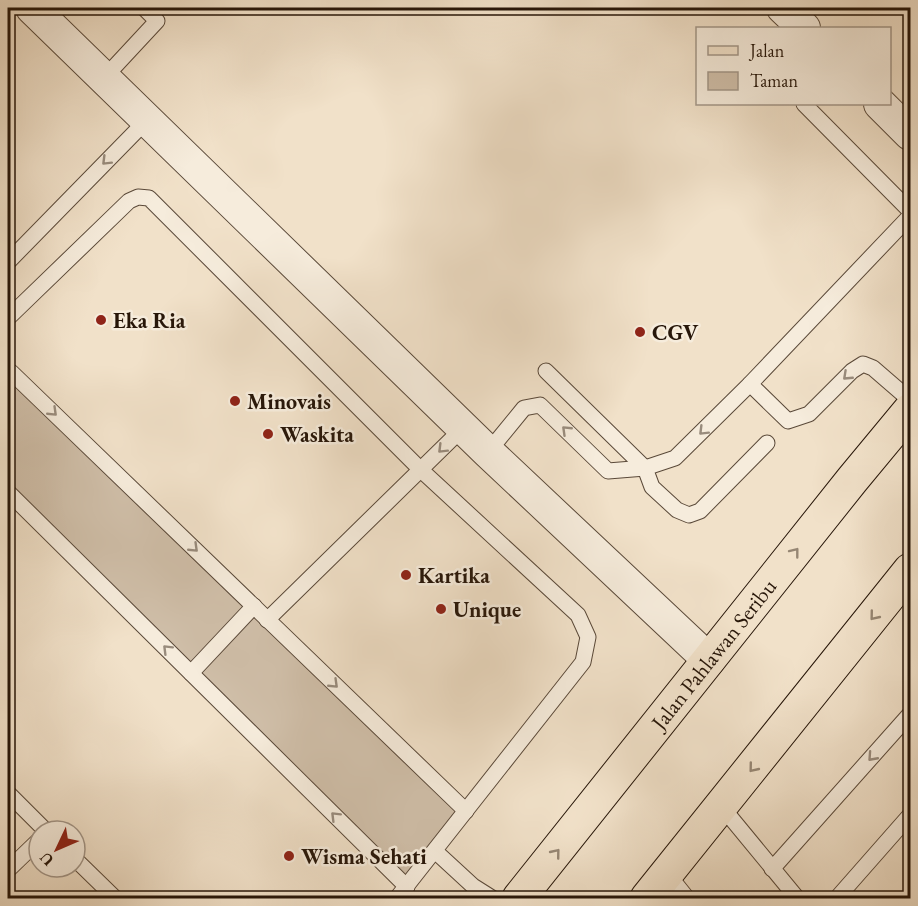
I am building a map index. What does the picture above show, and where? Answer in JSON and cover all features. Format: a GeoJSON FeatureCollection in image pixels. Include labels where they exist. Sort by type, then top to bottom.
{"type":"FeatureCollection","features":[{"type":"Feature","properties":{"kind":"main road","name":"Jalan Pahlawan Seribu"},"geometry":{"type":"LineString","coordinates":[[519,898],[852,480],[910,411]]}},
{"type":"Feature","properties":{"kind":"main road"},"geometry":{"type":"LineString","coordinates":[[646,898],[677,886],[722,807],[907,581]]}},
{"type":"Feature","properties":{"kind":"street"},"geometry":{"type":"LineString","coordinates":[[32,8],[463,428],[709,660]]}},
{"type":"Feature","properties":{"kind":"street"},"geometry":{"type":"LineString","coordinates":[[783,8],[803,27]]}},
{"type":"Feature","properties":{"kind":"street"},"geometry":{"type":"LineString","coordinates":[[881,105],[910,134]]}},
{"type":"Feature","properties":{"kind":"lane"},"geometry":{"type":"LineString","coordinates":[[104,78],[157,21],[144,8]]}},
{"type":"Feature","properties":{"kind":"lane"},"geometry":{"type":"LineString","coordinates":[[805,105],[910,211]]}},
{"type":"Feature","properties":{"kind":"lane"},"geometry":{"type":"LineString","coordinates":[[8,262],[147,120]]}},
{"type":"Feature","properties":{"kind":"lane"},"geometry":{"type":"LineString","coordinates":[[8,318],[129,201],[138,197],[150,198],[421,470],[578,615],[588,637],[583,662],[402,893],[191,673],[8,492]]}},
{"type":"Feature","properties":{"kind":"lane"},"geometry":{"type":"LineString","coordinates":[[488,452],[524,408],[540,405],[608,471],[645,468],[675,458],[750,384],[910,216]]}},
{"type":"Feature","properties":{"kind":"lane"},"geometry":{"type":"LineString","coordinates":[[750,384],[788,420],[809,414],[852,370],[863,364],[873,368],[910,400]]}},
{"type":"Feature","properties":{"kind":"lane"},"geometry":{"type":"LineString","coordinates":[[546,370],[645,468],[652,487],[677,510],[688,515],[700,511],[767,443]]}},
{"type":"Feature","properties":{"kind":"lane"},"geometry":{"type":"LineString","coordinates":[[9,371],[466,811]]}},
{"type":"Feature","properties":{"kind":"lane"},"geometry":{"type":"LineString","coordinates":[[267,620],[463,428]]}},
{"type":"Feature","properties":{"kind":"lane"},"geometry":{"type":"LineString","coordinates":[[191,673],[254,606]]}},
{"type":"Feature","properties":{"kind":"lane"},"geometry":{"type":"LineString","coordinates":[[772,869],[910,714]]}},
{"type":"Feature","properties":{"kind":"lane"},"geometry":{"type":"LineString","coordinates":[[8,793],[34,819]]}},
{"type":"Feature","properties":{"kind":"lane"},"geometry":{"type":"LineString","coordinates":[[722,807],[797,898]]}},
{"type":"Feature","properties":{"kind":"lane"},"geometry":{"type":"LineString","coordinates":[[837,898],[910,815]]}},
{"type":"Feature","properties":{"kind":"lane"},"geometry":{"type":"LineString","coordinates":[[435,851],[472,886],[492,898]]}},
{"type":"Feature","properties":{"kind":"lane"},"geometry":{"type":"LineString","coordinates":[[8,870],[27,852]]}},
{"type":"Feature","properties":{"kind":"lane"},"geometry":{"type":"LineString","coordinates":[[87,871],[115,898]]}},
{"type":"Feature","properties":{"kind":"green space"},"geometry":{"type":"Polygon","coordinates":[[[8,376],[466,811],[407,887],[8,492],[8,376]]]}},
{"type":"Feature","properties":{"kind":"place","name":"Eka Ria"},"geometry":{"type":"Point","coordinates":[101,320]}},
{"type":"Feature","properties":{"kind":"place","name":"CGV"},"geometry":{"type":"Point","coordinates":[640,332]}},
{"type":"Feature","properties":{"kind":"place","name":"Minovais"},"geometry":{"type":"Point","coordinates":[235,401]}},
{"type":"Feature","properties":{"kind":"place","name":"Waskita"},"geometry":{"type":"Point","coordinates":[268,434]}},
{"type":"Feature","properties":{"kind":"place","name":"Kartika"},"geometry":{"type":"Point","coordinates":[406,575]}},
{"type":"Feature","properties":{"kind":"place","name":"Unique"},"geometry":{"type":"Point","coordinates":[441,609]}},
{"type":"Feature","properties":{"kind":"place","name":"Wisma Sehati"},"geometry":{"type":"Point","coordinates":[289,856]}}]}
